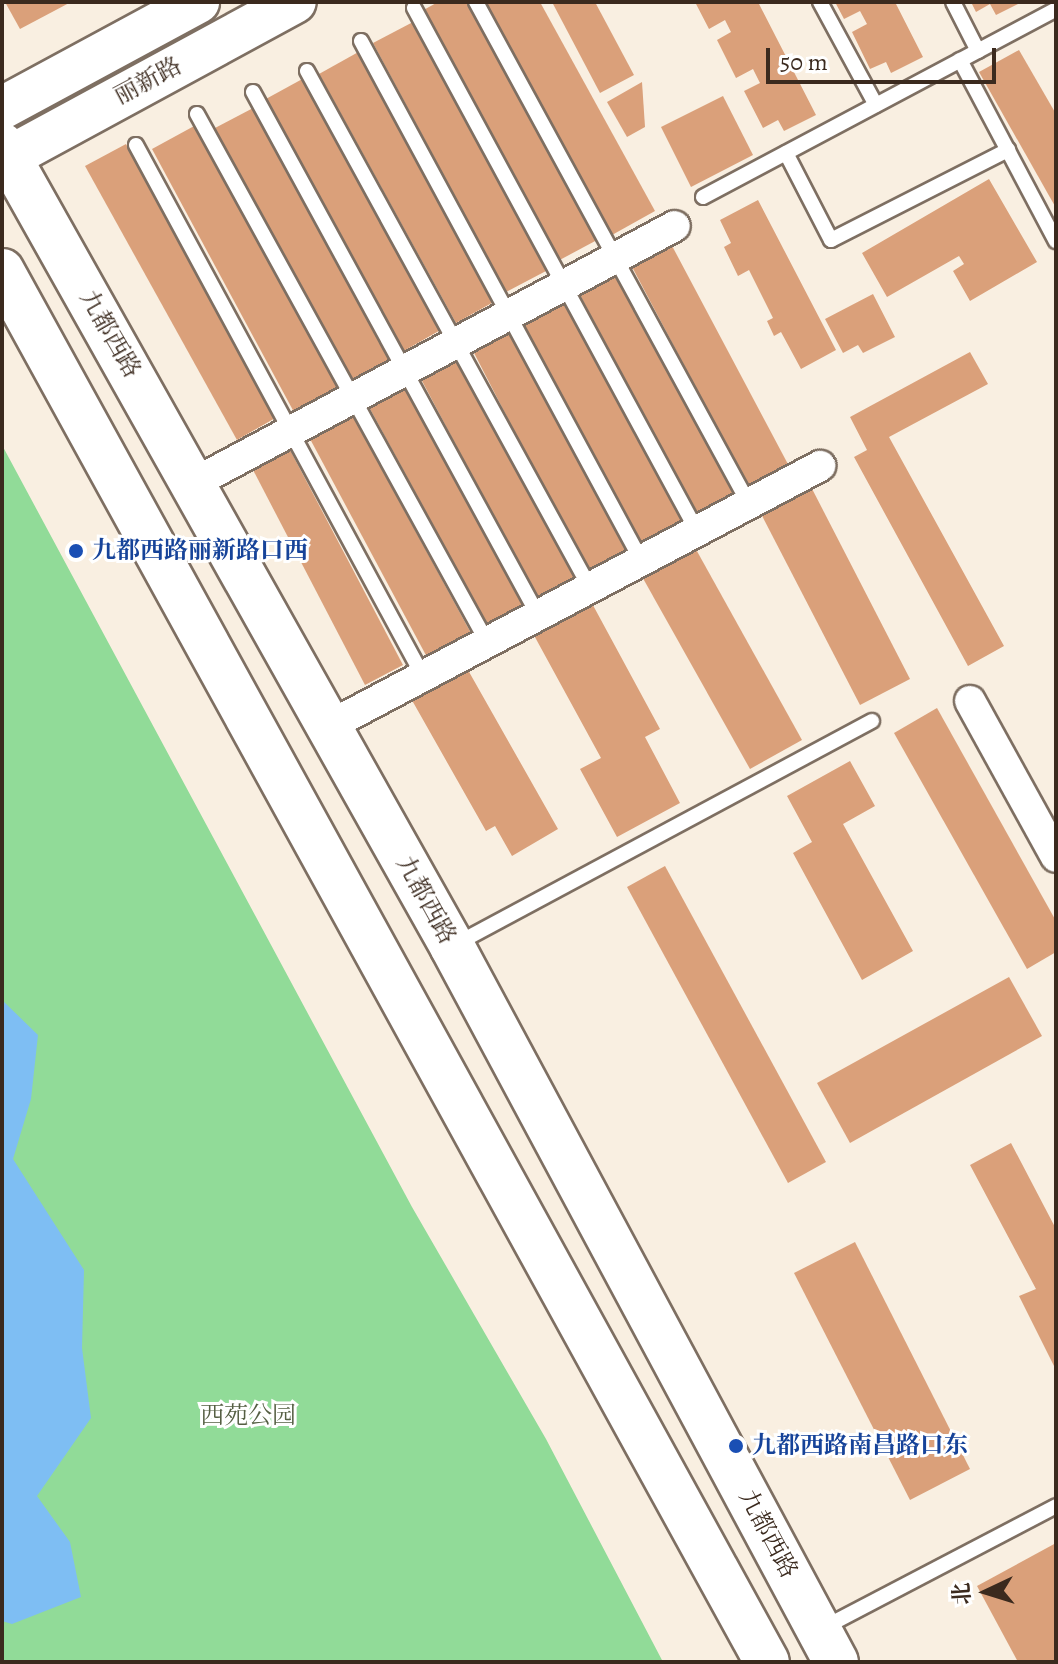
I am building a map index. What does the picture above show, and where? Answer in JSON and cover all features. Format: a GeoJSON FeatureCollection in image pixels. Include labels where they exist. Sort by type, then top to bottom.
{"type":"FeatureCollection","features":[{"type":"Feature","properties":{"kind":"main road","name":"丽新路"},"geometry":{"type":"LineString","coordinates":[[2,108],[198,2]]}},
{"type":"Feature","properties":{"kind":"main road","name":"丽新路"},"geometry":{"type":"LineString","coordinates":[[4,154],[295,2]]}},
{"type":"Feature","properties":{"kind":"main road","name":"九都西路"},"geometry":{"type":"LineString","coordinates":[[4,154],[194,483],[452,946],[828,1646]]}},
{"type":"Feature","properties":{"kind":"main road"},"geometry":{"type":"LineString","coordinates":[[2,271],[767,1662]]}},
{"type":"Feature","properties":{"kind":"street"},"geometry":{"type":"LineString","coordinates":[[194,483],[675,226]]}},
{"type":"Feature","properties":{"kind":"street"},"geometry":{"type":"LineString","coordinates":[[329,726],[820,466]]}},
{"type":"Feature","properties":{"kind":"street"},"geometry":{"type":"LineString","coordinates":[[970,701],[1056,857]]}},
{"type":"Feature","properties":{"kind":"lane"},"geometry":{"type":"LineString","coordinates":[[476,2],[749,504]]}},
{"type":"Feature","properties":{"kind":"lane"},"geometry":{"type":"LineString","coordinates":[[820,2],[876,105]]}},
{"type":"Feature","properties":{"kind":"lane"},"geometry":{"type":"LineString","coordinates":[[953,2],[978,51]]}},
{"type":"Feature","properties":{"kind":"lane"},"geometry":{"type":"LineString","coordinates":[[414,8],[697,531]]}},
{"type":"Feature","properties":{"kind":"lane"},"geometry":{"type":"LineString","coordinates":[[703,197],[1056,9]]}},
{"type":"Feature","properties":{"kind":"lane"},"geometry":{"type":"LineString","coordinates":[[361,41],[641,560]]}},
{"type":"Feature","properties":{"kind":"lane"},"geometry":{"type":"LineString","coordinates":[[960,60],[1056,241]]}},
{"type":"Feature","properties":{"kind":"lane"},"geometry":{"type":"LineString","coordinates":[[307,71],[590,588]]}},
{"type":"Feature","properties":{"kind":"lane"},"geometry":{"type":"LineString","coordinates":[[253,92],[538,615]]}},
{"type":"Feature","properties":{"kind":"lane"},"geometry":{"type":"LineString","coordinates":[[197,114],[487,642]]}},
{"type":"Feature","properties":{"kind":"lane"},"geometry":{"type":"LineString","coordinates":[[136,145],[423,676]]}},
{"type":"Feature","properties":{"kind":"lane"},"geometry":{"type":"LineString","coordinates":[[786,153],[831,240],[1008,150]]}},
{"type":"Feature","properties":{"kind":"lane"},"geometry":{"type":"LineString","coordinates":[[452,946],[872,721]]}},
{"type":"Feature","properties":{"kind":"lane"},"geometry":{"type":"LineString","coordinates":[[828,1646],[1056,1506]]}},
{"type":"Feature","properties":{"kind":"green space","name":"西苑公园"},"geometry":{"type":"Polygon","coordinates":[[[2,445],[412,1207],[546,1439],[663,1662],[2,1662],[2,445]]]}},
{"type":"Feature","properties":{"kind":"water"},"geometry":{"type":"Polygon","coordinates":[[[2,1000],[38,1035],[31,1099],[13,1159],[84,1270],[82,1348],[91,1418],[37,1496],[70,1542],[81,1597],[12,1624],[2,1621],[2,1000]]]}},
{"type":"Feature","properties":{"kind":"building"},"geometry":{"type":"Polygon","coordinates":[[[5,2],[71,2],[20,29],[5,2]]]}},
{"type":"Feature","properties":{"kind":"building"},"geometry":{"type":"Polygon","coordinates":[[[438,2],[467,2],[597,240],[556,262],[420,12],[438,2]]]}},
{"type":"Feature","properties":{"kind":"building"},"geometry":{"type":"Polygon","coordinates":[[[484,2],[540,2],[655,211],[612,235],[484,2]]]}},
{"type":"Feature","properties":{"kind":"building"},"geometry":{"type":"Polygon","coordinates":[[[552,2],[595,2],[634,75],[600,93],[552,2]]]}},
{"type":"Feature","properties":{"kind":"building"},"geometry":{"type":"Polygon","coordinates":[[[695,2],[758,2],[816,115],[784,131],[778,120],[763,128],[744,91],[760,83],[753,69],[736,78],[717,40],[731,32],[725,20],[709,29],[695,2]]]}},
{"type":"Feature","properties":{"kind":"building"},"geometry":{"type":"Polygon","coordinates":[[[835,2],[895,2],[923,57],[891,73],[886,62],[870,69],[852,32],[867,24],[860,11],[844,19],[835,2]]]}},
{"type":"Feature","properties":{"kind":"building"},"geometry":{"type":"Polygon","coordinates":[[[971,2],[1022,2],[996,15],[990,4],[976,12],[971,2]]]}},
{"type":"Feature","properties":{"kind":"building"},"geometry":{"type":"Polygon","coordinates":[[[413,22],[546,271],[506,292],[373,43],[413,22]]]}},
{"type":"Feature","properties":{"kind":"building"},"geometry":{"type":"Polygon","coordinates":[[[362,50],[499,299],[456,323],[319,74],[362,50]]]}},
{"type":"Feature","properties":{"kind":"building"},"geometry":{"type":"Polygon","coordinates":[[[1019,50],[1056,114],[1056,208],[979,72],[1019,50]]]}},
{"type":"Feature","properties":{"kind":"building"},"geometry":{"type":"Polygon","coordinates":[[[306,77],[444,328],[402,352],[264,100],[306,77]]]}},
{"type":"Feature","properties":{"kind":"building"},"geometry":{"type":"Polygon","coordinates":[[[642,82],[645,127],[627,137],[607,102],[642,82]]]}},
{"type":"Feature","properties":{"kind":"building"},"geometry":{"type":"Polygon","coordinates":[[[723,96],[753,155],[691,187],[661,127],[723,96]]]}},
{"type":"Feature","properties":{"kind":"building"},"geometry":{"type":"Polygon","coordinates":[[[257,106],[395,365],[353,387],[215,128],[257,106]]]}},
{"type":"Feature","properties":{"kind":"building"},"geometry":{"type":"Polygon","coordinates":[[[196,125],[340,389],[295,414],[152,149],[196,125]]]}},
{"type":"Feature","properties":{"kind":"building"},"geometry":{"type":"Polygon","coordinates":[[[126,144],[277,417],[237,440],[85,166],[126,144]]]}},
{"type":"Feature","properties":{"kind":"building"},"geometry":{"type":"Polygon","coordinates":[[[989,179],[1037,262],[970,301],[953,271],[964,264],[959,256],[887,297],[862,253],[989,179]]]}},
{"type":"Feature","properties":{"kind":"building"},"geometry":{"type":"Polygon","coordinates":[[[758,200],[836,350],[801,369],[781,332],[774,336],[767,321],[773,318],[749,270],[738,276],[724,247],[731,243],[720,220],[758,200]]]}},
{"type":"Feature","properties":{"kind":"building"},"geometry":{"type":"Polygon","coordinates":[[[670,242],[790,468],[750,490],[630,263],[670,242]]]}},
{"type":"Feature","properties":{"kind":"building"},"geometry":{"type":"Polygon","coordinates":[[[618,267],[737,495],[696,517],[577,289],[618,267]]]}},
{"type":"Feature","properties":{"kind":"building"},"geometry":{"type":"Polygon","coordinates":[[[873,294],[895,337],[863,353],[858,345],[843,353],[825,319],[873,294]]]}},
{"type":"Feature","properties":{"kind":"building"},"geometry":{"type":"Polygon","coordinates":[[[568,300],[688,520],[643,546],[522,325],[568,300]]]}},
{"type":"Feature","properties":{"kind":"building"},"geometry":{"type":"Polygon","coordinates":[[[512,328],[628,553],[588,574],[472,349],[512,328]]]}},
{"type":"Feature","properties":{"kind":"building"},"geometry":{"type":"Polygon","coordinates":[[[970,352],[988,384],[889,437],[1004,646],[968,666],[854,457],[867,450],[850,417],[970,352]]]}},
{"type":"Feature","properties":{"kind":"building"},"geometry":{"type":"Polygon","coordinates":[[[458,356],[577,580],[538,601],[420,377],[458,356]]]}},
{"type":"Feature","properties":{"kind":"building"},"geometry":{"type":"Polygon","coordinates":[[[408,386],[527,605],[488,626],[369,407],[408,386]]]}},
{"type":"Feature","properties":{"kind":"building"},"geometry":{"type":"Polygon","coordinates":[[[352,414],[472,635],[428,659],[309,437],[352,414]]]}},
{"type":"Feature","properties":{"kind":"building"},"geometry":{"type":"Polygon","coordinates":[[[289,448],[403,665],[365,685],[252,468],[289,448]]]}},
{"type":"Feature","properties":{"kind":"building"},"geometry":{"type":"Polygon","coordinates":[[[808,481],[910,679],[860,705],[758,508],[808,481]]]}},
{"type":"Feature","properties":{"kind":"building"},"geometry":{"type":"Polygon","coordinates":[[[693,544],[802,740],[750,769],[640,573],[693,544]]]}},
{"type":"Feature","properties":{"kind":"building"},"geometry":{"type":"Polygon","coordinates":[[[588,596],[660,729],[645,737],[680,803],[617,837],[580,769],[601,758],[530,628],[588,596]]]}},
{"type":"Feature","properties":{"kind":"building"},"geometry":{"type":"Polygon","coordinates":[[[464,663],[558,829],[512,856],[495,826],[486,831],[409,695],[464,663]]]}},
{"type":"Feature","properties":{"kind":"building"},"geometry":{"type":"Polygon","coordinates":[[[937,708],[1056,921],[1056,952],[1027,969],[894,733],[937,708]]]}},
{"type":"Feature","properties":{"kind":"building"},"geometry":{"type":"Polygon","coordinates":[[[850,761],[875,806],[843,824],[913,951],[862,980],[793,853],[812,842],[787,796],[850,761]]]}},
{"type":"Feature","properties":{"kind":"building"},"geometry":{"type":"Polygon","coordinates":[[[665,866],[826,1162],[788,1183],[627,887],[665,866]]]}},
{"type":"Feature","properties":{"kind":"building"},"geometry":{"type":"Polygon","coordinates":[[[1009,977],[1042,1036],[850,1143],[817,1083],[1009,977]]]}},
{"type":"Feature","properties":{"kind":"building"},"geometry":{"type":"Polygon","coordinates":[[[1011,1143],[1056,1229],[1056,1370],[1019,1296],[1036,1289],[970,1165],[1011,1143]]]}},
{"type":"Feature","properties":{"kind":"building"},"geometry":{"type":"Polygon","coordinates":[[[855,1242],[970,1469],[910,1500],[794,1273],[855,1242]]]}},
{"type":"Feature","properties":{"kind":"building"},"geometry":{"type":"Polygon","coordinates":[[[1056,1543],[1056,1662],[1018,1662],[977,1586],[1056,1543]]]}},
{"type":"Feature","properties":{"kind":"place","name":"九都西路丽新路口西"},"geometry":{"type":"Point","coordinates":[76,551]}},
{"type":"Feature","properties":{"kind":"place","name":"九都西路南昌路口东"},"geometry":{"type":"Point","coordinates":[736,1446]}}]}
